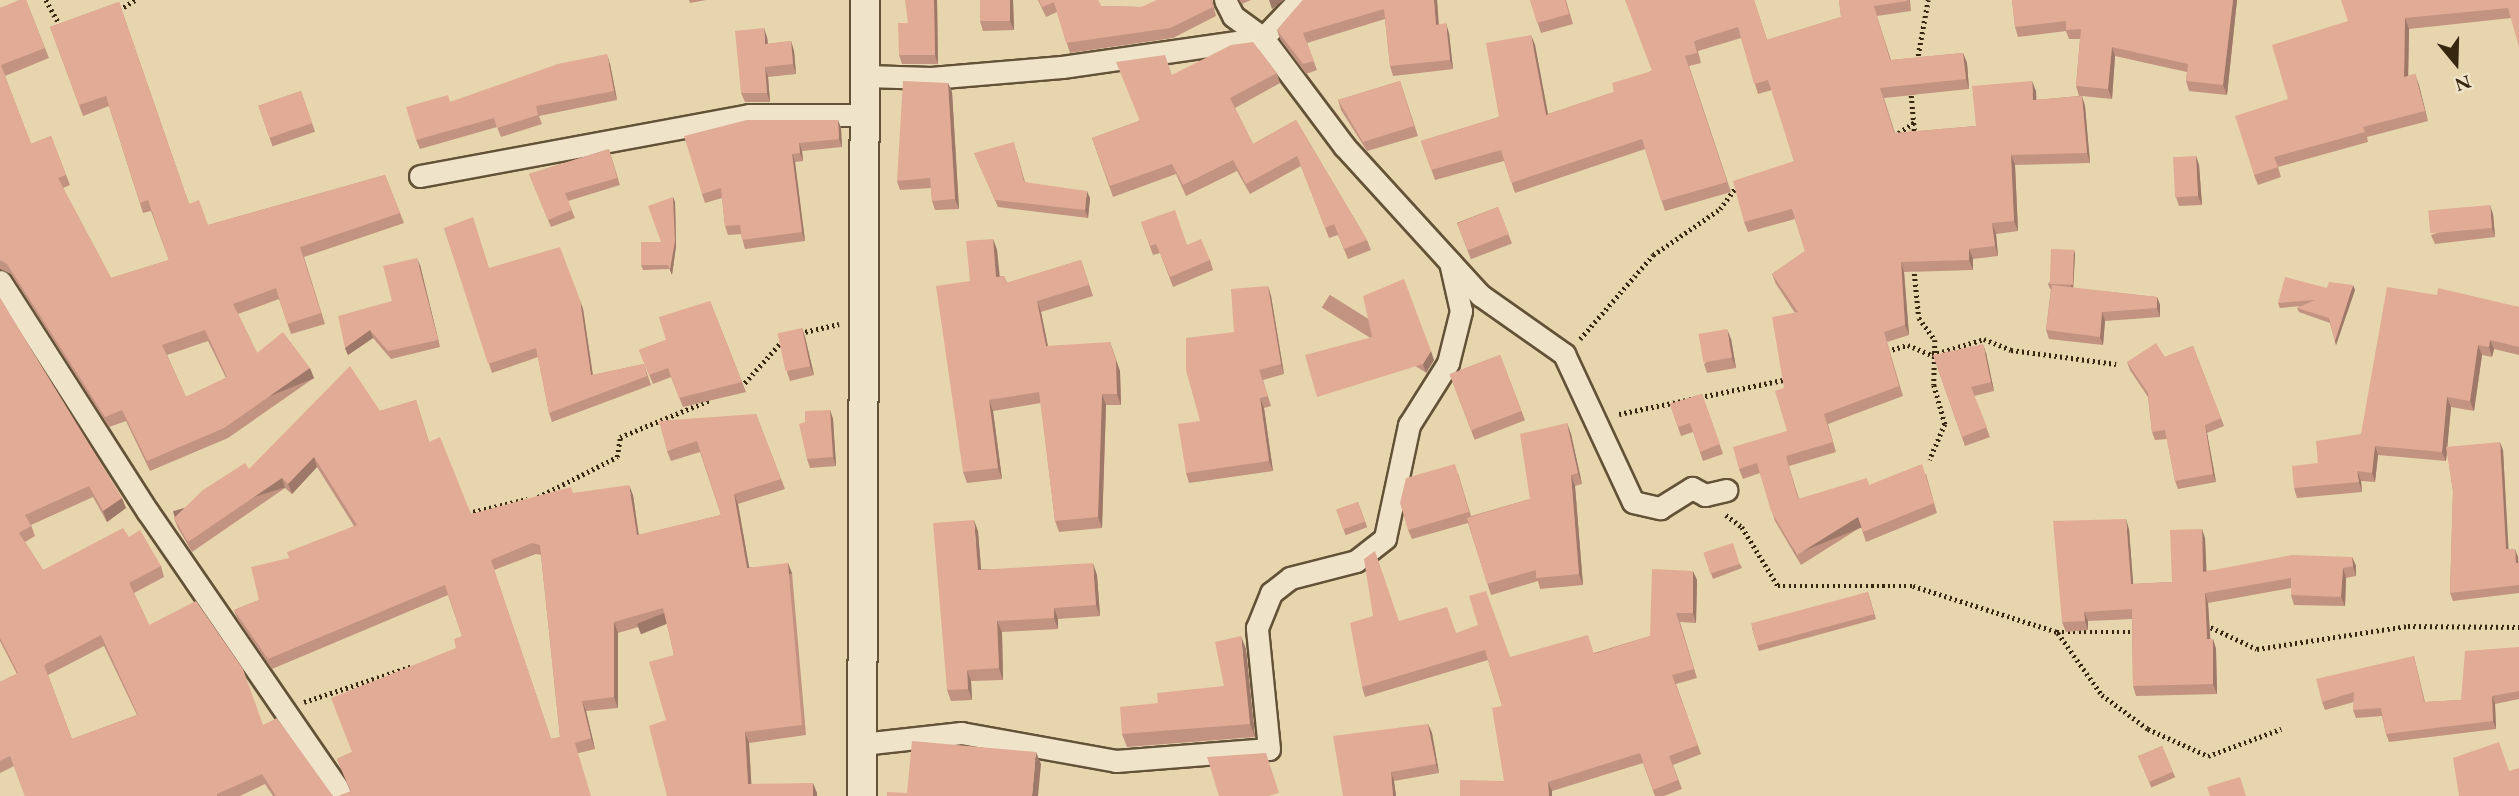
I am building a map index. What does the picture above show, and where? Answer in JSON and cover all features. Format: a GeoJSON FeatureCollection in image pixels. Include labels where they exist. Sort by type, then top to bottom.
{"type":"FeatureCollection","features":[{"type":"Feature","properties":{"kind":"street"},"geometry":{"type":"LineString","coordinates":[[862,796],[865,0]]}},
{"type":"Feature","properties":{"kind":"street"},"geometry":{"type":"LineString","coordinates":[[1225,0],[1233,16],[1263,38],[1344,146],[1480,295],[1564,354],[1598,419],[1633,502],[1660,508],[1692,488],[1705,495],[1726,490]]}},
{"type":"Feature","properties":{"kind":"street"},"geometry":{"type":"LineString","coordinates":[[865,76],[931,78],[1062,67],[1263,38],[1299,0]]}},
{"type":"Feature","properties":{"kind":"street"},"geometry":{"type":"LineString","coordinates":[[419,176],[749,115],[865,115]]}},
{"type":"Feature","properties":{"kind":"street"},"geometry":{"type":"LineString","coordinates":[[862,744],[961,733],[1116,761],[1269,749],[1257,628],[1271,593],[1290,579],[1356,561],[1385,538],[1409,425],[1448,363],[1461,311],[1450,262]]}},
{"type":"Feature","properties":{"kind":"street"},"geometry":{"type":"LineString","coordinates":[[0,281],[343,796]]}},
{"type":"Feature","properties":{"kind":"path"},"geometry":{"type":"LineString","coordinates":[[46,0],[58,26],[68,24]]}},
{"type":"Feature","properties":{"kind":"path"},"geometry":{"type":"LineString","coordinates":[[111,14],[135,0]]}},
{"type":"Feature","properties":{"kind":"path"},"geometry":{"type":"LineString","coordinates":[[1914,73],[1928,0]]}},
{"type":"Feature","properties":{"kind":"path"},"geometry":{"type":"LineString","coordinates":[[1910,86],[1917,121],[1914,148]]}},
{"type":"Feature","properties":{"kind":"path"},"geometry":{"type":"LineString","coordinates":[[1880,142],[1917,121]]}},
{"type":"Feature","properties":{"kind":"path"},"geometry":{"type":"LineString","coordinates":[[1564,354],[1605,316],[1653,255],[1720,209],[1748,180]]}},
{"type":"Feature","properties":{"kind":"path"},"geometry":{"type":"LineString","coordinates":[[1912,264],[1919,318],[1935,340],[1932,355],[1945,424],[1930,460]]}},
{"type":"Feature","properties":{"kind":"path"},"geometry":{"type":"LineString","coordinates":[[734,390],[761,370],[779,340],[864,320]]}},
{"type":"Feature","properties":{"kind":"path"},"geometry":{"type":"LineString","coordinates":[[1883,352],[1908,345],[1932,355],[1984,339],[2011,350],[2116,364]]}},
{"type":"Feature","properties":{"kind":"path"},"geometry":{"type":"LineString","coordinates":[[1598,419],[1801,378]]}},
{"type":"Feature","properties":{"kind":"path"},"geometry":{"type":"LineString","coordinates":[[453,519],[489,504],[536,498],[617,457],[620,437],[721,395]]}},
{"type":"Feature","properties":{"kind":"path"},"geometry":{"type":"LineString","coordinates":[[1692,488],[1742,527],[1778,586],[1913,586],[2057,632],[2145,631]]}},
{"type":"Feature","properties":{"kind":"path"},"geometry":{"type":"LineString","coordinates":[[2194,626],[2207,625],[2257,649],[2409,626],[2519,627]]}},
{"type":"Feature","properties":{"kind":"path"},"geometry":{"type":"LineString","coordinates":[[2057,632],[2102,695],[2148,729],[2208,756],[2281,729]]}},
{"type":"Feature","properties":{"kind":"path"},"geometry":{"type":"LineString","coordinates":[[285,712],[321,692],[423,663]]}},
{"type":"Feature","properties":{"kind":"building"},"geometry":{"type":"Polygon","coordinates":[[[26,0],[45,48],[1,65],[31,144],[51,136],[66,175],[58,178],[111,278],[169,260],[148,200],[140,203],[106,96],[79,105],[50,27],[119,2],[189,204],[199,200],[208,225],[385,175],[400,213],[300,247],[321,313],[287,324],[276,288],[233,304],[257,353],[283,332],[310,368],[224,428],[147,461],[122,410],[105,417],[7,264],[0,260],[0,8],[26,0]],[[205,330],[162,345],[186,397],[227,377],[205,330]]]}},
{"type":"Feature","properties":{"kind":"building"},"geometry":{"type":"Polygon","coordinates":[[[905,0],[934,0],[935,55],[899,55],[898,23],[908,23],[905,0]]]}},
{"type":"Feature","properties":{"kind":"building"},"geometry":{"type":"Polygon","coordinates":[[[980,0],[1010,0],[1010,21],[980,21],[980,0]]]}},
{"type":"Feature","properties":{"kind":"building"},"geometry":{"type":"Polygon","coordinates":[[[1039,0],[1098,0],[1101,6],[1141,7],[1157,0],[1211,0],[1213,7],[1170,28],[1066,43],[1054,2],[1042,7],[1039,0]]]}},
{"type":"Feature","properties":{"kind":"building"},"geometry":{"type":"Polygon","coordinates":[[[1303,0],[1434,0],[1436,25],[1446,23],[1450,60],[1390,66],[1384,9],[1303,33],[1314,61],[1303,64],[1277,30],[1303,0]]]}},
{"type":"Feature","properties":{"kind":"building"},"geometry":{"type":"Polygon","coordinates":[[[1530,0],[1565,0],[1569,14],[1537,23],[1530,0]]]}},
{"type":"Feature","properties":{"kind":"building"},"geometry":{"type":"Polygon","coordinates":[[[1625,0],[1754,0],[1767,40],[1841,17],[1839,0],[1907,0],[1874,6],[1890,60],[1963,53],[1966,79],[1880,88],[1894,133],[1976,126],[1972,86],[2032,81],[2033,100],[2082,96],[2087,153],[2011,155],[2014,221],[1992,223],[1995,246],[1969,249],[1969,260],[1901,262],[1905,325],[1884,332],[1899,386],[1824,414],[1833,442],[1786,456],[1798,499],[1867,478],[1869,485],[1922,464],[1934,503],[1863,532],[1858,517],[1797,555],[1771,511],[1757,463],[1739,469],[1733,447],[1787,431],[1775,391],[1784,388],[1772,317],[1798,312],[1772,274],[1805,251],[1792,209],[1744,222],[1733,181],[1794,161],[1768,80],[1754,84],[1738,27],[1694,41],[1697,53],[1685,56],[1727,182],[1661,201],[1642,139],[1511,183],[1501,150],[1431,170],[1421,141],[1499,117],[1486,43],[1531,35],[1546,115],[1614,92],[1612,83],[1652,71],[1625,0]]]}},
{"type":"Feature","properties":{"kind":"building"},"geometry":{"type":"Polygon","coordinates":[[[2012,0],[2233,0],[2223,85],[2186,81],[2188,64],[2112,47],[2108,89],[2076,86],[2081,29],[2066,30],[2066,21],[2015,27],[2012,0]]]}},
{"type":"Feature","properties":{"kind":"building"},"geometry":{"type":"Polygon","coordinates":[[[2341,0],[2519,0],[2519,47],[2508,8],[2405,18],[2404,77],[2415,74],[2425,111],[2363,127],[2365,132],[2274,157],[2278,167],[2254,175],[2235,116],[2288,99],[2272,45],[2348,21],[2341,0]]]}},
{"type":"Feature","properties":{"kind":"building"},"geometry":{"type":"Polygon","coordinates":[[[764,28],[765,44],[791,41],[793,64],[765,67],[767,93],[741,93],[735,31],[764,28]]]}},
{"type":"Feature","properties":{"kind":"building"},"geometry":{"type":"Polygon","coordinates":[[[1253,42],[1277,73],[1230,98],[1253,144],[1296,120],[1367,240],[1344,249],[1334,224],[1325,228],[1297,156],[1246,184],[1233,160],[1183,185],[1172,164],[1110,186],[1092,138],[1140,121],[1116,62],[1165,55],[1172,75],[1231,45],[1253,42]]]}},
{"type":"Feature","properties":{"kind":"building"},"geometry":{"type":"Polygon","coordinates":[[[607,54],[614,91],[536,106],[538,115],[497,128],[494,118],[416,140],[406,107],[448,95],[450,102],[558,64],[607,54]]]}},
{"type":"Feature","properties":{"kind":"building"},"geometry":{"type":"Polygon","coordinates":[[[903,81],[948,83],[955,199],[932,201],[930,178],[897,181],[903,81]]]}},
{"type":"Feature","properties":{"kind":"building"},"geometry":{"type":"Polygon","coordinates":[[[1400,81],[1414,126],[1363,142],[1338,100],[1400,81]]]}},
{"type":"Feature","properties":{"kind":"building"},"geometry":{"type":"Polygon","coordinates":[[[301,91],[312,123],[270,138],[258,106],[301,91]]]}},
{"type":"Feature","properties":{"kind":"building"},"geometry":{"type":"Polygon","coordinates":[[[747,120],[838,120],[839,139],[799,143],[800,153],[792,154],[802,232],[742,240],[740,225],[725,226],[721,188],[702,194],[684,136],[747,120]]]}},
{"type":"Feature","properties":{"kind":"building"},"geometry":{"type":"Polygon","coordinates":[[[1014,142],[1024,182],[1087,191],[1085,210],[995,200],[974,153],[1014,142]]]}},
{"type":"Feature","properties":{"kind":"building"},"geometry":{"type":"Polygon","coordinates":[[[609,149],[617,178],[565,193],[572,210],[548,220],[529,174],[609,149]]]}},
{"type":"Feature","properties":{"kind":"building"},"geometry":{"type":"Polygon","coordinates":[[[2196,156],[2198,196],[2175,197],[2173,157],[2196,156]]]}},
{"type":"Feature","properties":{"kind":"building"},"geometry":{"type":"Polygon","coordinates":[[[673,197],[675,241],[670,270],[668,265],[641,265],[641,242],[661,242],[648,206],[673,197]]]}},
{"type":"Feature","properties":{"kind":"building"},"geometry":{"type":"Polygon","coordinates":[[[2490,205],[2492,228],[2430,233],[2428,210],[2490,205]]]}},
{"type":"Feature","properties":{"kind":"building"},"geometry":{"type":"Polygon","coordinates":[[[1498,207],[1509,234],[1468,250],[1457,223],[1498,207]]]}},
{"type":"Feature","properties":{"kind":"building"},"geometry":{"type":"Polygon","coordinates":[[[1175,210],[1187,245],[1201,239],[1210,260],[1170,277],[1156,244],[1150,246],[1141,222],[1175,210]]]}},
{"type":"Feature","properties":{"kind":"building"},"geometry":{"type":"Polygon","coordinates":[[[473,217],[489,268],[560,247],[580,300],[591,375],[644,364],[647,376],[549,413],[536,348],[488,364],[444,228],[473,217]]]}},
{"type":"Feature","properties":{"kind":"building"},"geometry":{"type":"Polygon","coordinates":[[[993,239],[996,277],[1004,276],[1006,283],[1081,260],[1089,285],[1037,301],[1046,346],[1110,342],[1116,360],[1117,394],[1102,394],[1098,517],[1055,521],[1039,392],[989,400],[998,468],[963,472],[936,286],[970,281],[966,241],[993,239]]]}},
{"type":"Feature","properties":{"kind":"building"},"geometry":{"type":"Polygon","coordinates":[[[2051,249],[2074,250],[2073,285],[2050,284],[2051,249]]]}},
{"type":"Feature","properties":{"kind":"building"},"geometry":{"type":"Polygon","coordinates":[[[417,258],[438,340],[388,351],[370,330],[345,348],[338,316],[392,301],[383,266],[417,258]]]}},
{"type":"Feature","properties":{"kind":"building"},"geometry":{"type":"Polygon","coordinates":[[[2285,277],[2327,288],[2329,282],[2353,285],[2335,341],[2329,318],[2297,308],[2315,300],[2278,303],[2285,277]]]}},
{"type":"Feature","properties":{"kind":"building"},"geometry":{"type":"Polygon","coordinates":[[[1404,279],[1431,351],[1423,364],[1317,397],[1305,355],[1372,337],[1363,296],[1404,279]]]}},
{"type":"Feature","properties":{"kind":"building"},"geometry":{"type":"Polygon","coordinates":[[[2052,285],[2157,297],[2157,308],[2102,312],[2100,337],[2046,330],[2052,285]]]}},
{"type":"Feature","properties":{"kind":"building"},"geometry":{"type":"Polygon","coordinates":[[[1268,286],[1281,364],[1259,370],[1268,396],[1260,398],[1269,461],[1186,473],[1178,424],[1200,421],[1186,370],[1186,338],[1234,332],[1231,289],[1268,286]]]}},
{"type":"Feature","properties":{"kind":"building"},"geometry":{"type":"Polygon","coordinates":[[[2387,287],[2437,295],[2438,288],[2519,307],[2519,347],[2490,340],[2489,347],[2478,345],[2470,401],[2447,397],[2442,452],[2375,446],[2372,473],[2357,471],[2359,482],[2294,488],[2292,466],[2318,463],[2316,441],[2361,434],[2387,287]]]}},
{"type":"Feature","properties":{"kind":"building"},"geometry":{"type":"Polygon","coordinates":[[[0,298],[122,498],[103,511],[89,486],[25,515],[31,526],[19,533],[43,570],[123,528],[129,537],[140,530],[161,566],[129,583],[149,625],[196,601],[243,669],[263,725],[277,718],[333,796],[276,796],[262,774],[217,796],[25,796],[10,756],[0,761],[0,682],[18,673],[0,638],[0,298]],[[101,635],[44,665],[72,739],[138,715],[101,635]]]}},
{"type":"Feature","properties":{"kind":"building"},"geometry":{"type":"Polygon","coordinates":[[[710,301],[742,382],[679,398],[668,368],[649,375],[639,350],[666,340],[659,317],[710,301]]]}},
{"type":"Feature","properties":{"kind":"building"},"geometry":{"type":"Polygon","coordinates":[[[802,328],[810,366],[786,371],[778,333],[802,328]]]}},
{"type":"Feature","properties":{"kind":"building"},"geometry":{"type":"Polygon","coordinates":[[[1727,329],[1732,358],[1703,363],[1698,334],[1727,329]]]}},
{"type":"Feature","properties":{"kind":"building"},"geometry":{"type":"Polygon","coordinates":[[[2156,343],[2165,357],[2193,346],[2221,418],[2205,425],[2213,474],[2175,481],[2165,430],[2152,432],[2148,393],[2127,362],[2156,343]]]}},
{"type":"Feature","properties":{"kind":"building"},"geometry":{"type":"Polygon","coordinates":[[[1983,344],[1991,382],[1971,387],[1987,427],[1962,437],[1933,355],[1983,344]]]}},
{"type":"Feature","properties":{"kind":"building"},"geometry":{"type":"Polygon","coordinates":[[[1500,355],[1522,411],[1471,430],[1450,374],[1500,355]]]}},
{"type":"Feature","properties":{"kind":"building"},"geometry":{"type":"Polygon","coordinates":[[[350,366],[380,411],[416,400],[429,442],[440,437],[471,514],[571,487],[573,493],[629,485],[637,535],[721,515],[697,441],[667,451],[659,421],[756,414],[781,479],[734,494],[747,568],[788,563],[802,725],[745,732],[748,784],[813,783],[813,796],[667,796],[649,726],[666,720],[649,662],[674,655],[663,608],[614,622],[614,697],[582,701],[591,738],[575,743],[591,796],[338,796],[351,791],[337,759],[352,752],[331,698],[456,648],[454,639],[462,636],[445,585],[268,659],[234,610],[259,600],[251,567],[289,558],[287,552],[357,525],[314,457],[288,484],[282,478],[188,542],[174,518],[203,490],[245,463],[249,469],[350,366]],[[532,543],[491,560],[551,739],[560,737],[540,545],[532,543]]]}},
{"type":"Feature","properties":{"kind":"building"},"geometry":{"type":"Polygon","coordinates":[[[1702,394],[1720,444],[1700,452],[1690,423],[1678,427],[1670,404],[1702,394]]]}},
{"type":"Feature","properties":{"kind":"building"},"geometry":{"type":"Polygon","coordinates":[[[830,410],[833,457],[807,459],[799,424],[805,422],[805,411],[830,410]]]}},
{"type":"Feature","properties":{"kind":"building"},"geometry":{"type":"Polygon","coordinates":[[[1567,423],[1578,473],[1571,475],[1579,574],[1536,578],[1536,570],[1487,584],[1467,518],[1530,499],[1520,434],[1567,423]]]}},
{"type":"Feature","properties":{"kind":"building"},"geometry":{"type":"Polygon","coordinates":[[[2500,442],[2506,549],[2515,549],[2516,563],[2519,563],[2519,585],[2450,593],[2453,491],[2446,447],[2500,442]]]}},
{"type":"Feature","properties":{"kind":"building"},"geometry":{"type":"Polygon","coordinates":[[[1455,464],[1469,512],[1408,530],[1400,503],[1406,478],[1455,464]]]}},
{"type":"Feature","properties":{"kind":"building"},"geometry":{"type":"Polygon","coordinates":[[[1358,502],[1365,522],[1343,529],[1336,509],[1358,502]]]}},
{"type":"Feature","properties":{"kind":"building"},"geometry":{"type":"Polygon","coordinates":[[[2126,519],[2131,584],[2172,582],[2170,530],[2202,529],[2203,572],[2292,555],[2352,557],[2353,566],[2343,568],[2341,597],[2291,595],[2291,578],[2205,593],[2207,639],[2213,639],[2213,684],[2133,686],[2132,609],[2084,612],[2085,621],[2062,622],[2053,521],[2126,519]]]}},
{"type":"Feature","properties":{"kind":"building"},"geometry":{"type":"Polygon","coordinates":[[[974,520],[978,570],[1093,563],[1096,605],[1054,608],[1054,618],[997,621],[999,668],[967,670],[968,689],[947,690],[933,523],[974,520]]]}},
{"type":"Feature","properties":{"kind":"building"},"geometry":{"type":"Polygon","coordinates":[[[1733,543],[1740,564],[1710,574],[1704,553],[1733,543]]]}},
{"type":"Feature","properties":{"kind":"building"},"geometry":{"type":"Polygon","coordinates":[[[1375,551],[1399,621],[1447,607],[1456,633],[1478,625],[1469,596],[1486,591],[1510,657],[1588,635],[1594,654],[1650,636],[1652,569],[1693,571],[1693,613],[1676,613],[1694,669],[1672,675],[1698,745],[1669,756],[1678,780],[1653,790],[1640,753],[1548,782],[1549,796],[1460,796],[1460,780],[1504,781],[1492,708],[1502,706],[1485,650],[1362,687],[1350,623],[1373,616],[1364,559],[1375,551]]]}},
{"type":"Feature","properties":{"kind":"building"},"geometry":{"type":"Polygon","coordinates":[[[1868,592],[1874,614],[1757,646],[1751,623],[1868,592]]]}},
{"type":"Feature","properties":{"kind":"building"},"geometry":{"type":"Polygon","coordinates":[[[1241,636],[1250,724],[1122,734],[1120,707],[1158,703],[1157,693],[1224,686],[1215,642],[1241,636]]]}},
{"type":"Feature","properties":{"kind":"building"},"geometry":{"type":"Polygon","coordinates":[[[2519,647],[2519,691],[2492,696],[2493,721],[2386,734],[2381,708],[2353,710],[2354,692],[2322,702],[2316,679],[2414,656],[2424,702],[2461,700],[2465,651],[2519,647]]]}},
{"type":"Feature","properties":{"kind":"building"},"geometry":{"type":"Polygon","coordinates":[[[1428,724],[1436,764],[1391,772],[1393,796],[1343,796],[1333,736],[1428,724]]]}},
{"type":"Feature","properties":{"kind":"building"},"geometry":{"type":"Polygon","coordinates":[[[912,741],[1036,752],[1032,796],[887,796],[887,792],[907,793],[912,741]]]}},
{"type":"Feature","properties":{"kind":"building"},"geometry":{"type":"Polygon","coordinates":[[[2499,742],[2509,771],[2519,768],[2519,796],[2459,796],[2453,758],[2499,742]]]}},
{"type":"Feature","properties":{"kind":"building"},"geometry":{"type":"Polygon","coordinates":[[[2162,746],[2173,772],[2149,782],[2138,756],[2162,746]]]}},
{"type":"Feature","properties":{"kind":"building"},"geometry":{"type":"Polygon","coordinates":[[[1266,753],[1279,793],[1268,796],[1219,796],[1207,757],[1266,753]]]}},
{"type":"Feature","properties":{"kind":"building"},"geometry":{"type":"Polygon","coordinates":[[[2240,777],[2246,796],[2210,796],[2207,787],[2240,777]]]}}]}
